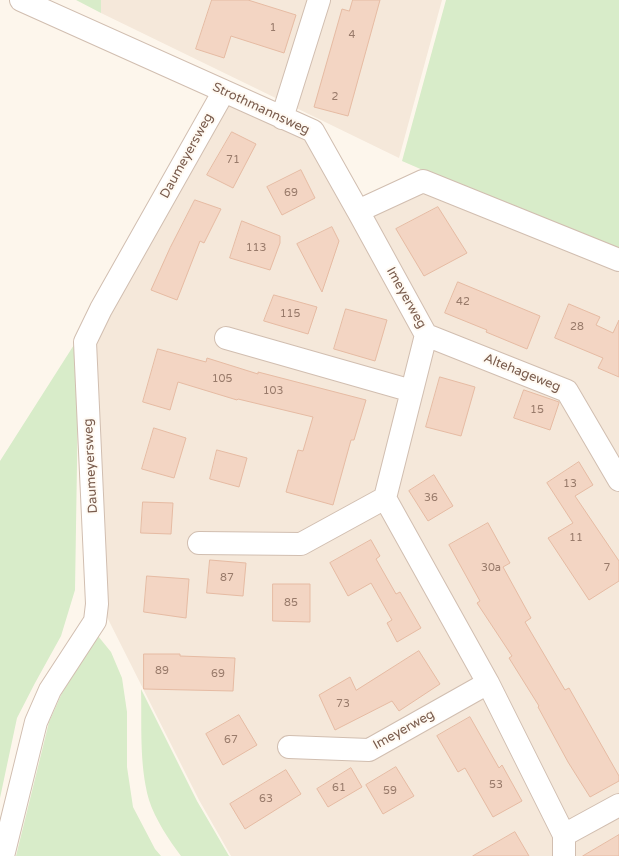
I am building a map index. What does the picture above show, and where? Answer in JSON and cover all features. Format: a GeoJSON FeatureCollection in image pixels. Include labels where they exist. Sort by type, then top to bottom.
{"type":"FeatureCollection","features":[{"type":"Feature","properties":{"kind":"street","name":"Strothmannsweg"},"geometry":{"type":"LineString","coordinates":[[20,0],[312,131],[358,211]]}},
{"type":"Feature","properties":{"kind":"street"},"geometry":{"type":"LineString","coordinates":[[282,118],[319,0]]}},
{"type":"Feature","properties":{"kind":"street","name":"Daumeyersweg"},"geometry":{"type":"LineString","coordinates":[[3,856],[36,722],[50,690],[95,621],[97,604],[85,342],[105,303],[224,91]]}},
{"type":"Feature","properties":{"kind":"street"},"geometry":{"type":"LineString","coordinates":[[358,211],[423,181],[619,260]]}},
{"type":"Feature","properties":{"kind":"street","name":"Imeyerweg"},"geometry":{"type":"LineString","coordinates":[[358,211],[426,335],[385,498]]}},
{"type":"Feature","properties":{"kind":"street","name":"Altehageweg"},"geometry":{"type":"LineString","coordinates":[[426,335],[567,391],[619,480]]}},
{"type":"Feature","properties":{"kind":"street"},"geometry":{"type":"LineString","coordinates":[[226,338],[412,391]]}},
{"type":"Feature","properties":{"kind":"street"},"geometry":{"type":"LineString","coordinates":[[199,543],[301,544],[385,498],[488,683],[564,846],[619,805]]}},
{"type":"Feature","properties":{"kind":"street","name":"Imeyerweg"},"geometry":{"type":"LineString","coordinates":[[289,747],[369,750],[488,683]]}},
{"type":"Feature","properties":{"kind":"shaded area"},"geometry":{"type":"Polygon","coordinates":[[[101,0],[442,0],[399,158],[101,13],[101,0]]]}},
{"type":"Feature","properties":{"kind":"shaded area"},"geometry":{"type":"Polygon","coordinates":[[[226,97],[305,135],[356,222],[422,189],[619,271],[619,856],[231,856],[199,800],[107,617],[85,342],[226,97]]]}},
{"type":"Feature","properties":{"kind":"green space"},"geometry":{"type":"Polygon","coordinates":[[[76,0],[101,0],[101,13],[76,0]]]}},
{"type":"Feature","properties":{"kind":"green space"},"geometry":{"type":"Polygon","coordinates":[[[446,0],[619,0],[619,255],[402,161],[446,0]]]}},
{"type":"Feature","properties":{"kind":"green space"},"geometry":{"type":"Polygon","coordinates":[[[79,337],[75,590],[61,636],[17,718],[0,798],[0,461],[79,337]]]}},
{"type":"Feature","properties":{"kind":"green space"},"geometry":{"type":"Polygon","coordinates":[[[98,636],[111,652],[122,678],[127,712],[127,767],[133,807],[155,849],[161,856],[16,856],[49,722],[62,693],[98,636]]]}},
{"type":"Feature","properties":{"kind":"green space"},"geometry":{"type":"Polygon","coordinates":[[[141,689],[197,801],[229,856],[181,856],[159,822],[149,800],[142,759],[141,689]]]}},
{"type":"Feature","properties":{"kind":"building"},"geometry":{"type":"Polygon","coordinates":[[[212,0],[248,0],[296,15],[284,53],[231,36],[224,58],[196,49],[212,0]]]}},
{"type":"Feature","properties":{"kind":"building"},"geometry":{"type":"Polygon","coordinates":[[[353,0],[380,0],[348,116],[314,107],[342,9],[349,11],[353,0]]]}},
{"type":"Feature","properties":{"kind":"building"},"geometry":{"type":"Polygon","coordinates":[[[232,132],[256,144],[233,188],[207,175],[232,132]]]}},
{"type":"Feature","properties":{"kind":"building"},"geometry":{"type":"Polygon","coordinates":[[[301,170],[315,198],[282,215],[267,187],[301,170]]]}},
{"type":"Feature","properties":{"kind":"building"},"geometry":{"type":"Polygon","coordinates":[[[195,200],[221,209],[204,243],[200,241],[177,300],[151,290],[170,248],[195,200]]]}},
{"type":"Feature","properties":{"kind":"building"},"geometry":{"type":"Polygon","coordinates":[[[438,207],[467,253],[424,276],[396,229],[438,207]]]}},
{"type":"Feature","properties":{"kind":"building"},"geometry":{"type":"Polygon","coordinates":[[[242,221],[280,236],[280,243],[270,270],[230,258],[242,221]]]}},
{"type":"Feature","properties":{"kind":"building"},"geometry":{"type":"Polygon","coordinates":[[[332,227],[339,241],[322,292],[297,244],[332,227]]]}},
{"type":"Feature","properties":{"kind":"building"},"geometry":{"type":"Polygon","coordinates":[[[458,282],[540,316],[527,349],[486,332],[487,330],[445,313],[458,282]]]}},
{"type":"Feature","properties":{"kind":"building"},"geometry":{"type":"Polygon","coordinates":[[[274,295],[317,307],[308,334],[264,321],[274,295]]]}},
{"type":"Feature","properties":{"kind":"building"},"geometry":{"type":"Polygon","coordinates":[[[569,304],[600,317],[596,325],[613,333],[619,320],[619,377],[598,368],[603,358],[555,338],[569,304]]]}},
{"type":"Feature","properties":{"kind":"building"},"geometry":{"type":"Polygon","coordinates":[[[346,309],[387,320],[375,361],[334,349],[346,309]]]}},
{"type":"Feature","properties":{"kind":"building"},"geometry":{"type":"Polygon","coordinates":[[[158,349],[206,362],[207,358],[258,374],[258,372],[366,400],[354,440],[351,440],[333,505],[286,492],[298,450],[303,451],[313,417],[237,400],[178,382],[170,410],[143,402],[158,349]]]}},
{"type":"Feature","properties":{"kind":"building"},"geometry":{"type":"Polygon","coordinates":[[[440,377],[475,387],[461,436],[426,427],[440,377]]]}},
{"type":"Feature","properties":{"kind":"building"},"geometry":{"type":"Polygon","coordinates":[[[524,390],[559,402],[550,430],[514,418],[524,390]]]}},
{"type":"Feature","properties":{"kind":"building"},"geometry":{"type":"Polygon","coordinates":[[[154,428],[186,438],[174,478],[142,469],[154,428]]]}},
{"type":"Feature","properties":{"kind":"building"},"geometry":{"type":"Polygon","coordinates":[[[217,450],[247,458],[239,487],[210,479],[217,450]]]}},
{"type":"Feature","properties":{"kind":"building"},"geometry":{"type":"Polygon","coordinates":[[[579,462],[593,485],[575,496],[619,561],[619,581],[589,600],[548,538],[573,523],[547,483],[579,462]]]}},
{"type":"Feature","properties":{"kind":"building"},"geometry":{"type":"Polygon","coordinates":[[[434,475],[453,506],[428,521],[409,491],[434,475]]]}},
{"type":"Feature","properties":{"kind":"building"},"geometry":{"type":"Polygon","coordinates":[[[143,502],[173,503],[171,534],[141,533],[143,502]]]}},
{"type":"Feature","properties":{"kind":"building"},"geometry":{"type":"Polygon","coordinates":[[[488,523],[510,563],[503,567],[531,618],[525,622],[565,690],[569,688],[619,776],[619,781],[590,797],[568,762],[538,707],[539,706],[509,658],[512,656],[477,603],[480,601],[449,545],[488,523]]]}},
{"type":"Feature","properties":{"kind":"building"},"geometry":{"type":"Polygon","coordinates":[[[371,540],[380,556],[376,559],[396,594],[400,592],[421,628],[397,642],[387,623],[392,620],[371,583],[348,596],[330,563],[371,540]]]}},
{"type":"Feature","properties":{"kind":"building"},"geometry":{"type":"Polygon","coordinates":[[[210,560],[246,563],[243,596],[207,593],[210,560]]]}},
{"type":"Feature","properties":{"kind":"building"},"geometry":{"type":"Polygon","coordinates":[[[147,576],[189,579],[186,618],[144,612],[147,576]]]}},
{"type":"Feature","properties":{"kind":"building"},"geometry":{"type":"Polygon","coordinates":[[[273,584],[310,584],[310,622],[273,621],[273,584]]]}},
{"type":"Feature","properties":{"kind":"building"},"geometry":{"type":"Polygon","coordinates":[[[419,651],[440,684],[399,711],[392,701],[335,730],[319,695],[350,677],[356,690],[419,651]]]}},
{"type":"Feature","properties":{"kind":"building"},"geometry":{"type":"Polygon","coordinates":[[[144,654],[180,654],[180,656],[235,658],[233,691],[144,689],[144,654]]]}},
{"type":"Feature","properties":{"kind":"building"},"geometry":{"type":"Polygon","coordinates":[[[239,715],[257,745],[223,765],[206,734],[239,715]]]}},
{"type":"Feature","properties":{"kind":"building"},"geometry":{"type":"Polygon","coordinates":[[[470,717],[499,768],[502,765],[522,801],[493,817],[465,768],[458,772],[437,736],[470,717]]]}},
{"type":"Feature","properties":{"kind":"building"},"geometry":{"type":"Polygon","coordinates":[[[396,767],[414,796],[383,814],[366,785],[396,767]]]}},
{"type":"Feature","properties":{"kind":"building"},"geometry":{"type":"Polygon","coordinates":[[[351,768],[362,787],[328,807],[317,789],[351,768]]]}},
{"type":"Feature","properties":{"kind":"building"},"geometry":{"type":"Polygon","coordinates":[[[286,770],[301,794],[245,829],[230,804],[286,770]]]}},
{"type":"Feature","properties":{"kind":"building"},"geometry":{"type":"Polygon","coordinates":[[[515,832],[529,856],[473,856],[515,832]]]}},
{"type":"Feature","properties":{"kind":"building"},"geometry":{"type":"Polygon","coordinates":[[[619,835],[619,856],[583,856],[619,835]]]}}]}
